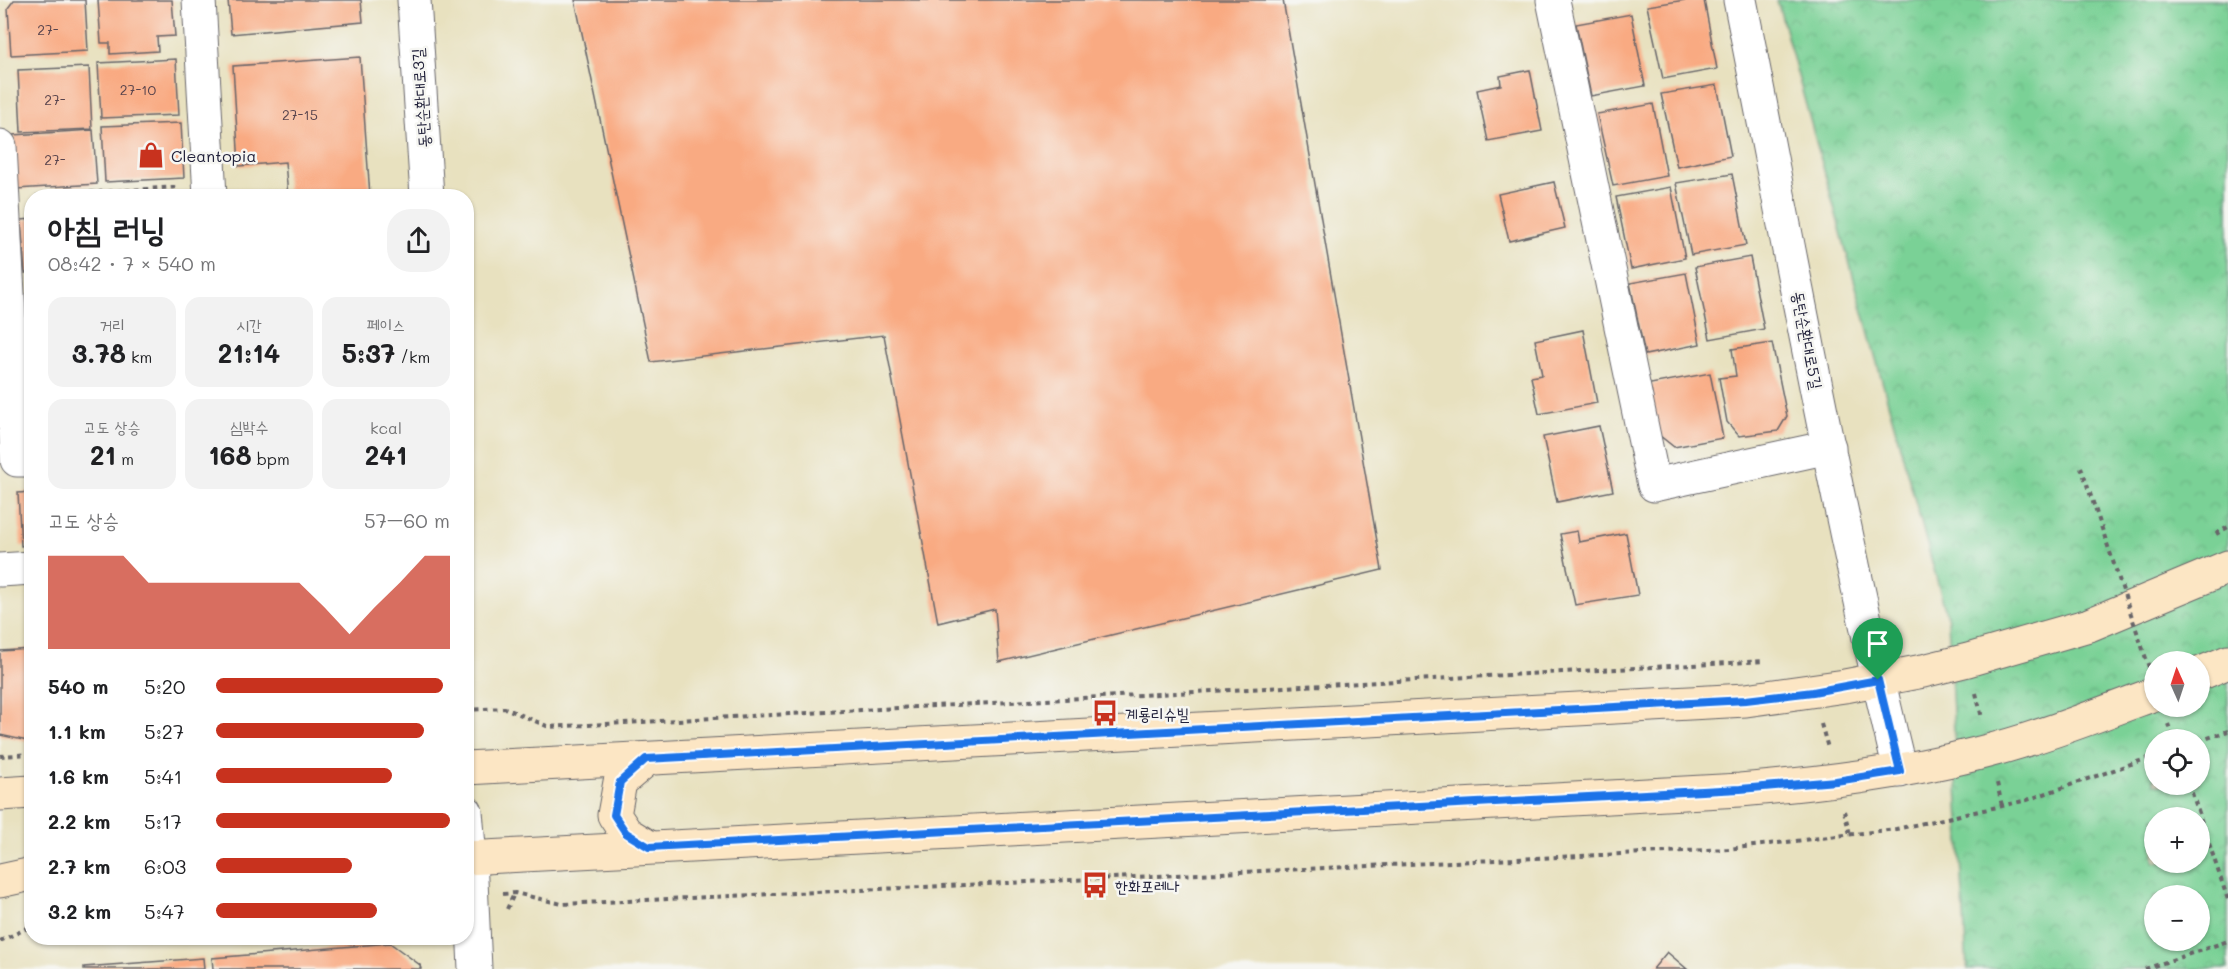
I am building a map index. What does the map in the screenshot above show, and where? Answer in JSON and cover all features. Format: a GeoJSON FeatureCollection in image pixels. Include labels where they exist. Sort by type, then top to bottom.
{"type":"FeatureCollection","features":[{"type":"Feature","properties":{"kind":"main road"},"geometry":{"type":"LineString","coordinates":[[474,768],[1734,701],[1813,692],[1946,666],[2089,625],[2228,567]]}},
{"type":"Feature","properties":{"kind":"main road"},"geometry":{"type":"LineString","coordinates":[[2210,669],[2228,662]]}},
{"type":"Feature","properties":{"kind":"main road"},"geometry":{"type":"LineString","coordinates":[[474,858],[1728,790],[1836,781],[1900,771],[1978,754],[2144,698]]}},
{"type":"Feature","properties":{"kind":"main road"},"geometry":{"type":"LineString","coordinates":[[646,759],[620,782],[614,815],[626,833],[649,847]]}},
{"type":"Feature","properties":{"kind":"main road"},"geometry":{"type":"LineString","coordinates":[[0,794],[24,792]]}},
{"type":"Feature","properties":{"kind":"main road"},"geometry":{"type":"LineString","coordinates":[[0,881],[24,876]]}},
{"type":"Feature","properties":{"kind":"main road"},"geometry":{"type":"LineString","coordinates":[[0,886],[24,885]]}},
{"type":"Feature","properties":{"kind":"street"},"geometry":{"type":"LineString","coordinates":[[199,0],[209,189]]}},
{"type":"Feature","properties":{"kind":"street","name":"동탄순환대로3길"},"geometry":{"type":"LineString","coordinates":[[414,0],[427,189]]}},
{"type":"Feature","properties":{"kind":"street"},"geometry":{"type":"LineString","coordinates":[[1553,0],[1654,485],[1829,447]]}},
{"type":"Feature","properties":{"kind":"street","name":"동탄순환대로5길"},"geometry":{"type":"LineString","coordinates":[[1740,0],[1829,447],[1878,680],[1900,771]]}},
{"type":"Feature","properties":{"kind":"street"},"geometry":{"type":"LineString","coordinates":[[0,146],[17,460],[24,460]]}},
{"type":"Feature","properties":{"kind":"street"},"geometry":{"type":"LineString","coordinates":[[0,570],[24,568]]}},
{"type":"Feature","properties":{"kind":"street"},"geometry":{"type":"LineString","coordinates":[[473,945],[475,969]]}},
{"type":"Feature","properties":{"kind":"path"},"geometry":{"type":"LineString","coordinates":[[3,198],[24,197]]}},
{"type":"Feature","properties":{"kind":"path"},"geometry":{"type":"LineString","coordinates":[[2081,467],[2144,653]]}},
{"type":"Feature","properties":{"kind":"path"},"geometry":{"type":"LineString","coordinates":[[2208,538],[2228,527]]}},
{"type":"Feature","properties":{"kind":"path"},"geometry":{"type":"LineString","coordinates":[[2113,582],[2124,578]]}},
{"type":"Feature","properties":{"kind":"path"},"geometry":{"type":"LineString","coordinates":[[474,710],[505,708],[549,727],[1773,660]]}},
{"type":"Feature","properties":{"kind":"path"},"geometry":{"type":"LineString","coordinates":[[2210,737],[2228,731]]}},
{"type":"Feature","properties":{"kind":"path"},"geometry":{"type":"LineString","coordinates":[[0,756],[24,754]]}},
{"type":"Feature","properties":{"kind":"path"},"geometry":{"type":"LineString","coordinates":[[515,893],[562,904],[1728,849],[1896,829],[2027,800],[2144,759]]}},
{"type":"Feature","properties":{"kind":"path"},"geometry":{"type":"LineString","coordinates":[[2193,795],[2228,900]]}},
{"type":"Feature","properties":{"kind":"path"},"geometry":{"type":"LineString","coordinates":[[0,941],[24,930]]}},
{"type":"Feature","properties":{"kind":"path"},"geometry":{"type":"LineString","coordinates":[[2145,969],[2228,941]]}},
{"type":"Feature","properties":{"kind":"green space"},"geometry":{"type":"Polygon","coordinates":[[[1777,0],[2228,0],[2228,969],[1967,969],[1948,620],[1777,0]]]}},
{"type":"Feature","properties":{"kind":"building"},"geometry":{"type":"Polygon","coordinates":[[[14,0],[85,0],[88,51],[11,55],[8,8],[14,0]]]}},
{"type":"Feature","properties":{"kind":"building"},"geometry":{"type":"Polygon","coordinates":[[[98,0],[172,0],[175,36],[157,37],[158,51],[110,54],[110,43],[101,43],[98,0]]]}},
{"type":"Feature","properties":{"kind":"building"},"geometry":{"type":"Polygon","coordinates":[[[228,0],[361,0],[363,22],[231,34],[228,0]]]}},
{"type":"Feature","properties":{"kind":"building"},"geometry":{"type":"Polygon","coordinates":[[[575,0],[1283,0],[1382,570],[999,662],[995,609],[938,623],[884,335],[651,362],[575,0]]]}},
{"type":"Feature","properties":{"kind":"building"},"geometry":{"type":"Polygon","coordinates":[[[1685,0],[1704,0],[1717,69],[1663,79],[1647,6],[1685,0]]]}},
{"type":"Feature","properties":{"kind":"building"},"geometry":{"type":"Polygon","coordinates":[[[1631,14],[1645,86],[1591,96],[1576,24],[1631,14]]]}},
{"type":"Feature","properties":{"kind":"building"},"geometry":{"type":"Polygon","coordinates":[[[360,57],[369,189],[287,189],[285,162],[239,166],[233,66],[360,57]]]}},
{"type":"Feature","properties":{"kind":"building"},"geometry":{"type":"Polygon","coordinates":[[[176,59],[179,115],[101,118],[98,63],[176,59]]]}},
{"type":"Feature","properties":{"kind":"building"},"geometry":{"type":"Polygon","coordinates":[[[89,67],[92,129],[21,132],[18,70],[89,67]]]}},
{"type":"Feature","properties":{"kind":"building"},"geometry":{"type":"Polygon","coordinates":[[[1530,70],[1542,131],[1488,141],[1477,90],[1501,85],[1500,76],[1530,70]]]}},
{"type":"Feature","properties":{"kind":"building"},"geometry":{"type":"Polygon","coordinates":[[[1717,85],[1731,156],[1677,167],[1661,94],[1717,85]]]}},
{"type":"Feature","properties":{"kind":"building"},"geometry":{"type":"Polygon","coordinates":[[[1653,104],[1667,176],[1613,186],[1597,114],[1653,104]]]}},
{"type":"Feature","properties":{"kind":"building"},"geometry":{"type":"Polygon","coordinates":[[[181,123],[184,178],[105,182],[102,126],[181,123]]]}},
{"type":"Feature","properties":{"kind":"building"},"geometry":{"type":"Polygon","coordinates":[[[93,130],[97,184],[16,189],[13,135],[93,130]]]}},
{"type":"Feature","properties":{"kind":"building"},"geometry":{"type":"Polygon","coordinates":[[[1732,174],[1746,245],[1691,255],[1676,183],[1732,174]]]}},
{"type":"Feature","properties":{"kind":"building"},"geometry":{"type":"Polygon","coordinates":[[[1554,182],[1565,228],[1509,241],[1498,194],[1554,182]]]}},
{"type":"Feature","properties":{"kind":"building"},"geometry":{"type":"Polygon","coordinates":[[[1671,187],[1685,258],[1631,269],[1616,197],[1671,187]]]}},
{"type":"Feature","properties":{"kind":"building"},"geometry":{"type":"Polygon","coordinates":[[[21,220],[24,220],[24,260],[21,220]]]}},
{"type":"Feature","properties":{"kind":"building"},"geometry":{"type":"Polygon","coordinates":[[[1750,257],[1764,329],[1710,339],[1695,267],[1750,257]]]}},
{"type":"Feature","properties":{"kind":"building"},"geometry":{"type":"Polygon","coordinates":[[[1686,273],[1700,344],[1645,355],[1630,283],[1686,273]]]}},
{"type":"Feature","properties":{"kind":"building"},"geometry":{"type":"Polygon","coordinates":[[[1583,330],[1597,403],[1539,414],[1531,377],[1542,375],[1535,340],[1583,330]]]}},
{"type":"Feature","properties":{"kind":"building"},"geometry":{"type":"Polygon","coordinates":[[[1772,343],[1787,416],[1778,431],[1739,436],[1727,422],[1719,378],[1736,376],[1732,349],[1772,343]]]}},
{"type":"Feature","properties":{"kind":"building"},"geometry":{"type":"Polygon","coordinates":[[[1710,373],[1723,438],[1674,447],[1654,431],[1645,385],[1710,373]]]}},
{"type":"Feature","properties":{"kind":"building"},"geometry":{"type":"Polygon","coordinates":[[[1599,426],[1613,491],[1557,502],[1543,437],[1599,426]]]}},
{"type":"Feature","properties":{"kind":"building"},"geometry":{"type":"Polygon","coordinates":[[[18,493],[24,493],[24,546],[21,546],[18,493]]]}},
{"type":"Feature","properties":{"kind":"building"},"geometry":{"type":"Polygon","coordinates":[[[1577,531],[1579,542],[1626,533],[1638,595],[1575,605],[1560,534],[1577,531]]]}},
{"type":"Feature","properties":{"kind":"building"},"geometry":{"type":"Polygon","coordinates":[[[24,650],[24,740],[0,735],[0,651],[24,650]]]}},
{"type":"Feature","properties":{"kind":"building"},"geometry":{"type":"Polygon","coordinates":[[[366,945],[393,945],[420,965],[421,969],[213,969],[212,958],[366,945]]]}},
{"type":"Feature","properties":{"kind":"building"},"geometry":{"type":"Polygon","coordinates":[[[1667,952],[1687,969],[1653,969],[1667,952]]]}},
{"type":"Feature","properties":{"kind":"building"},"geometry":{"type":"Polygon","coordinates":[[[203,958],[204,969],[84,969],[84,967],[203,958]]]}},
{"type":"Feature","properties":{"kind":"place","name":"Cleantopia"},"geometry":{"type":"Point","coordinates":[151,155]}},
{"type":"Feature","properties":{"kind":"place","name":"계룡리슈빌"},"geometry":{"type":"Point","coordinates":[1105,713]}},
{"type":"Feature","properties":{"kind":"place","name":"한화포레나"},"geometry":{"type":"Point","coordinates":[1095,885]}},
{"type":"Feature","properties":{"kind":"route"},"geometry":{"type":"LineString","coordinates":[[1878,680],[1900,771],[1836,781],[1740,789],[649,847],[626,833],[614,815],[620,782],[646,759],[1746,700],[1813,692],[1878,680]]}}]}
